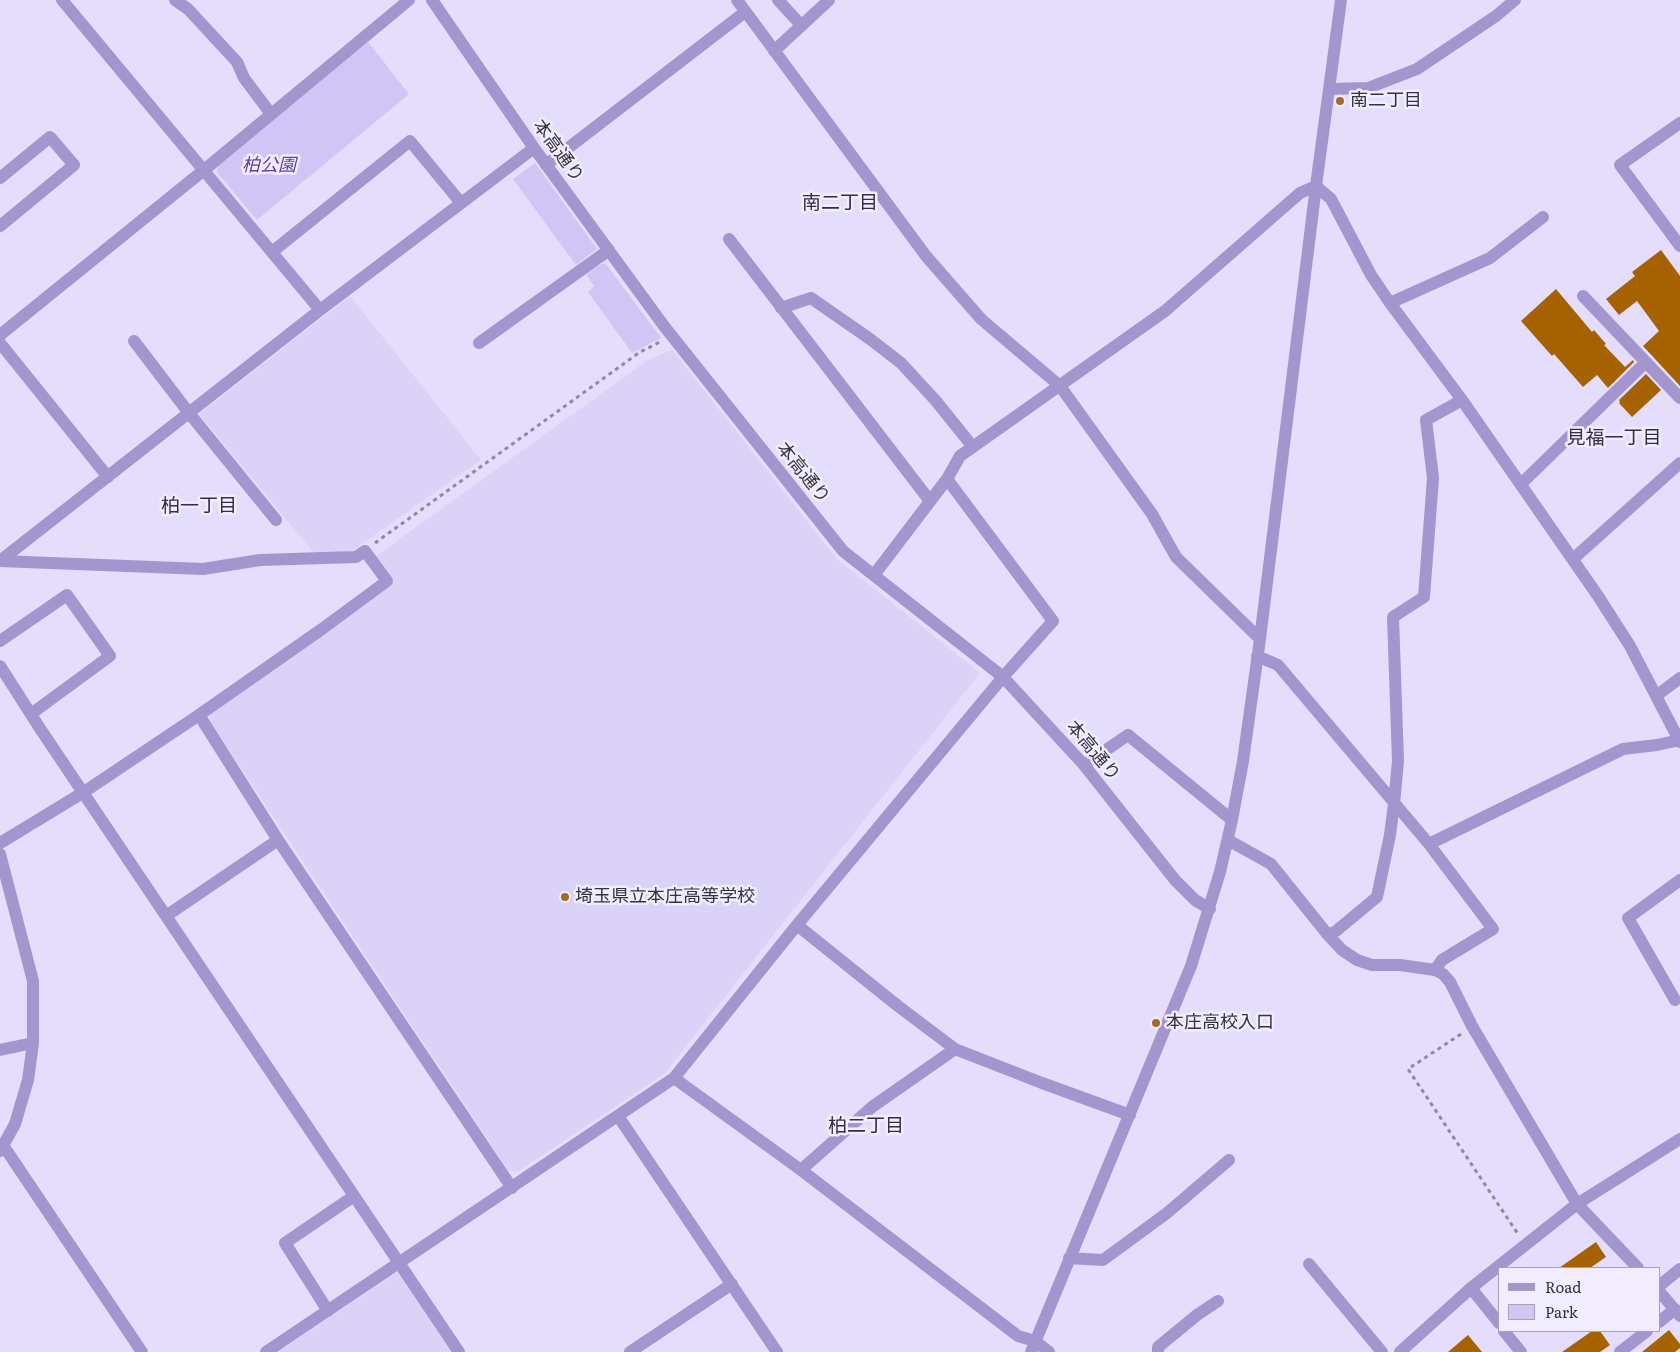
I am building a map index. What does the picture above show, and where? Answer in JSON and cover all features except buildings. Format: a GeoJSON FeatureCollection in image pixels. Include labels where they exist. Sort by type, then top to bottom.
{"type":"FeatureCollection","features":[{"type":"Feature","properties":{"kind":"street"},"geometry":{"type":"LineString","coordinates":[[62,0],[320,310]]}},
{"type":"Feature","properties":{"kind":"street"},"geometry":{"type":"LineString","coordinates":[[175,0],[188,9],[237,62],[244,78],[271,114]]}},
{"type":"Feature","properties":{"kind":"street"},"geometry":{"type":"LineString","coordinates":[[0,335],[204,170],[409,0]]}},
{"type":"Feature","properties":{"kind":"street","name":"本高通り"},"geometry":{"type":"LineString","coordinates":[[432,0],[546,165],[671,336],[843,551],[1002,677],[1084,765],[1175,880],[1195,900],[1210,908]]}},
{"type":"Feature","properties":{"kind":"street"},"geometry":{"type":"LineString","coordinates":[[737,0],[926,256],[982,319],[1060,386],[1152,514],[1176,557],[1260,639]]}},
{"type":"Feature","properties":{"kind":"street"},"geometry":{"type":"LineString","coordinates":[[778,0],[800,25]]}},
{"type":"Feature","properties":{"kind":"street"},"geometry":{"type":"LineString","coordinates":[[774,50],[829,0]]}},
{"type":"Feature","properties":{"kind":"street"},"geometry":{"type":"LineString","coordinates":[[1033,1347],[1191,966],[1210,908],[1228,840],[1243,761],[1258,656],[1341,0]]}},
{"type":"Feature","properties":{"kind":"street"},"geometry":{"type":"LineString","coordinates":[[1330,89],[1368,88],[1417,69],[1496,16],[1515,0]]}},
{"type":"Feature","properties":{"kind":"street"},"geometry":{"type":"LineString","coordinates":[[546,165],[745,12]]}},
{"type":"Feature","properties":{"kind":"street"},"geometry":{"type":"LineString","coordinates":[[1680,123],[1620,165],[1680,246]]}},
{"type":"Feature","properties":{"kind":"street"},"geometry":{"type":"LineString","coordinates":[[0,178],[50,137],[74,166],[0,226]]}},
{"type":"Feature","properties":{"kind":"street"},"geometry":{"type":"LineString","coordinates":[[272,252],[410,141],[461,203]]}},
{"type":"Feature","properties":{"kind":"street"},"geometry":{"type":"LineString","coordinates":[[0,561],[320,310],[534,148]]}},
{"type":"Feature","properties":{"kind":"street"},"geometry":{"type":"LineString","coordinates":[[874,575],[947,479],[960,456],[1165,311],[1300,193],[1316,186]]}},
{"type":"Feature","properties":{"kind":"street"},"geometry":{"type":"LineString","coordinates":[[1316,186],[1331,199],[1371,275],[1521,484],[1630,646],[1680,741],[1623,749],[1429,844]]}},
{"type":"Feature","properties":{"kind":"street"},"geometry":{"type":"LineString","coordinates":[[1390,303],[1490,258],[1543,217]]}},
{"type":"Feature","properties":{"kind":"street"},"geometry":{"type":"LineString","coordinates":[[729,239],[930,501]]}},
{"type":"Feature","properties":{"kind":"street"},"geometry":{"type":"LineString","coordinates":[[480,343],[608,250]]}},
{"type":"Feature","properties":{"kind":"street"},"geometry":{"type":"LineString","coordinates":[[1583,296],[1680,398]]}},
{"type":"Feature","properties":{"kind":"street"},"geometry":{"type":"LineString","coordinates":[[781,308],[811,298],[870,339],[901,363],[936,401],[972,447]]}},
{"type":"Feature","properties":{"kind":"street"},"geometry":{"type":"LineString","coordinates":[[134,341],[189,413],[276,520]]}},
{"type":"Feature","properties":{"kind":"street"},"geometry":{"type":"LineString","coordinates":[[0,343],[108,477]]}},
{"type":"Feature","properties":{"kind":"street"},"geometry":{"type":"LineString","coordinates":[[1521,484],[1646,362]]}},
{"type":"Feature","properties":{"kind":"street"},"geometry":{"type":"LineString","coordinates":[[1328,935],[1336,931],[1377,897],[1394,804],[1398,761],[1393,618],[1424,597],[1433,478],[1426,420],[1462,400]]}},
{"type":"Feature","properties":{"kind":"street"},"geometry":{"type":"LineString","coordinates":[[1573,560],[1680,463]]}},
{"type":"Feature","properties":{"kind":"street"},"geometry":{"type":"LineString","coordinates":[[266,1352],[674,1078],[797,925],[1002,677],[1053,620],[947,479]]}},
{"type":"Feature","properties":{"kind":"street"},"geometry":{"type":"LineString","coordinates":[[0,561],[203,569],[260,560],[356,557],[364,550],[387,581],[199,715],[84,792],[0,843]]}},
{"type":"Feature","properties":{"kind":"street"},"geometry":{"type":"LineString","coordinates":[[0,641],[67,595],[110,656],[31,714]]}},
{"type":"Feature","properties":{"kind":"street"},"geometry":{"type":"LineString","coordinates":[[1258,656],[1278,665],[1429,844],[1493,929],[1442,960],[1435,970]]}},
{"type":"Feature","properties":{"kind":"street"},"geometry":{"type":"LineString","coordinates":[[0,666],[6,686],[31,714],[459,1352]]}},
{"type":"Feature","properties":{"kind":"street"},"geometry":{"type":"LineString","coordinates":[[1656,696],[1680,678]]}},
{"type":"Feature","properties":{"kind":"street"},"geometry":{"type":"LineString","coordinates":[[199,715],[278,840],[512,1188]]}},
{"type":"Feature","properties":{"kind":"street"},"geometry":{"type":"LineString","coordinates":[[1084,765],[1128,735],[1232,820]]}},
{"type":"Feature","properties":{"kind":"street"},"geometry":{"type":"LineString","coordinates":[[166,916],[278,840]]}},
{"type":"Feature","properties":{"kind":"street"},"geometry":{"type":"LineString","coordinates":[[1228,840],[1271,864],[1328,935],[1342,950],[1357,960],[1372,964],[1400,965],[1435,970],[1443,974],[1450,982],[1472,1026],[1577,1204],[1637,1267]]}},
{"type":"Feature","properties":{"kind":"street"},"geometry":{"type":"LineString","coordinates":[[0,854],[33,981],[33,1043],[28,1080],[15,1124],[2,1148],[142,1352]]}},
{"type":"Feature","properties":{"kind":"street"},"geometry":{"type":"LineString","coordinates":[[1675,1000],[1628,918],[1680,880]]}},
{"type":"Feature","properties":{"kind":"street"},"geometry":{"type":"LineString","coordinates":[[797,925],[955,1049],[1042,1084],[1130,1115]]}},
{"type":"Feature","properties":{"kind":"street"},"geometry":{"type":"LineString","coordinates":[[0,1050],[33,1043]]}},
{"type":"Feature","properties":{"kind":"street"},"geometry":{"type":"LineString","coordinates":[[801,1170],[872,1108],[955,1049]]}},
{"type":"Feature","properties":{"kind":"street"},"geometry":{"type":"LineString","coordinates":[[674,1078],[801,1170],[1033,1347],[1049,1352]]}},
{"type":"Feature","properties":{"kind":"street"},"geometry":{"type":"LineString","coordinates":[[618,1116],[777,1352]]}},
{"type":"Feature","properties":{"kind":"street"},"geometry":{"type":"LineString","coordinates":[[1400,1352],[1471,1288],[1577,1204],[1680,1139]]}},
{"type":"Feature","properties":{"kind":"street"},"geometry":{"type":"LineString","coordinates":[[1069,1258],[1103,1260],[1167,1213],[1229,1160]]}},
{"type":"Feature","properties":{"kind":"street"},"geometry":{"type":"LineString","coordinates":[[328,1311],[285,1243],[354,1196]]}},
{"type":"Feature","properties":{"kind":"street"},"geometry":{"type":"LineString","coordinates":[[1309,1264],[1382,1352]]}},
{"type":"Feature","properties":{"kind":"street"},"geometry":{"type":"LineString","coordinates":[[1660,1285],[1680,1269]]}},
{"type":"Feature","properties":{"kind":"street"},"geometry":{"type":"LineString","coordinates":[[630,1352],[732,1284]]}},
{"type":"Feature","properties":{"kind":"street"},"geometry":{"type":"LineString","coordinates":[[1471,1288],[1498,1323]]}},
{"type":"Feature","properties":{"kind":"street"},"geometry":{"type":"LineString","coordinates":[[1660,1292],[1677,1312],[1660,1321]]}},
{"type":"Feature","properties":{"kind":"street"},"geometry":{"type":"LineString","coordinates":[[1158,1352],[1158,1347],[1197,1315],[1218,1301]]}},
{"type":"Feature","properties":{"kind":"street"},"geometry":{"type":"LineString","coordinates":[[1505,1332],[1521,1352]]}},
{"type":"Feature","properties":{"kind":"street"},"geometry":{"type":"LineString","coordinates":[[1620,1352],[1646,1332]]}},
{"type":"Feature","properties":{"kind":"path"},"geometry":{"type":"LineString","coordinates":[[364,550],[640,352],[671,336]]}},
{"type":"Feature","properties":{"kind":"path"},"geometry":{"type":"LineString","coordinates":[[1472,1026],[1408,1069],[1525,1245]]}},
{"type":"Feature","properties":{"kind":"shaded area"},"geometry":{"type":"Polygon","coordinates":[[[350,296],[481,460],[352,551],[314,553],[199,414],[350,296]]]}},
{"type":"Feature","properties":{"kind":"shaded area","name":"埼玉県立本庄高等学校"},"geometry":{"type":"Polygon","coordinates":[[[672,350],[837,559],[980,673],[664,1074],[517,1172],[508,1170],[209,720],[210,714],[394,581],[376,556],[648,360],[672,350]]]}},
{"type":"Feature","properties":{"kind":"shaded area"},"geometry":{"type":"Polygon","coordinates":[[[399,1271],[454,1352],[278,1352],[399,1271]]]}},
{"type":"Feature","properties":{"kind":"green space","name":"柏公園"},"geometry":{"type":"Polygon","coordinates":[[[368,42],[409,94],[257,220],[217,172],[218,164],[368,42]]]}},
{"type":"Feature","properties":{"kind":"green space"},"geometry":{"type":"Polygon","coordinates":[[[535,163],[597,249],[576,265],[513,179],[535,163]]]}},
{"type":"Feature","properties":{"kind":"green space"},"geometry":{"type":"Polygon","coordinates":[[[601,264],[606,264],[661,338],[632,353],[588,292],[594,286],[586,275],[601,264]]]}},
{"type":"Feature","properties":{"kind":"place","name":"南二丁目"},"geometry":{"type":"Point","coordinates":[1340,101]}},
{"type":"Feature","properties":{"kind":"place","name":"埼玉県立本庄高等学校"},"geometry":{"type":"Point","coordinates":[565,897]}},
{"type":"Feature","properties":{"kind":"place","name":"本庄高校入口"},"geometry":{"type":"Point","coordinates":[1156,1023]}},
{"type":"Feature","properties":{"kind":"district","name":"南二丁目"},"geometry":{"type":"Point","coordinates":[840,203]}},
{"type":"Feature","properties":{"kind":"district","name":"見福一丁目"},"geometry":{"type":"Point","coordinates":[1614,438]}},
{"type":"Feature","properties":{"kind":"district","name":"柏一丁目"},"geometry":{"type":"Point","coordinates":[199,506]}},
{"type":"Feature","properties":{"kind":"district","name":"柏二丁目"},"geometry":{"type":"Point","coordinates":[866,1126]}}]}
